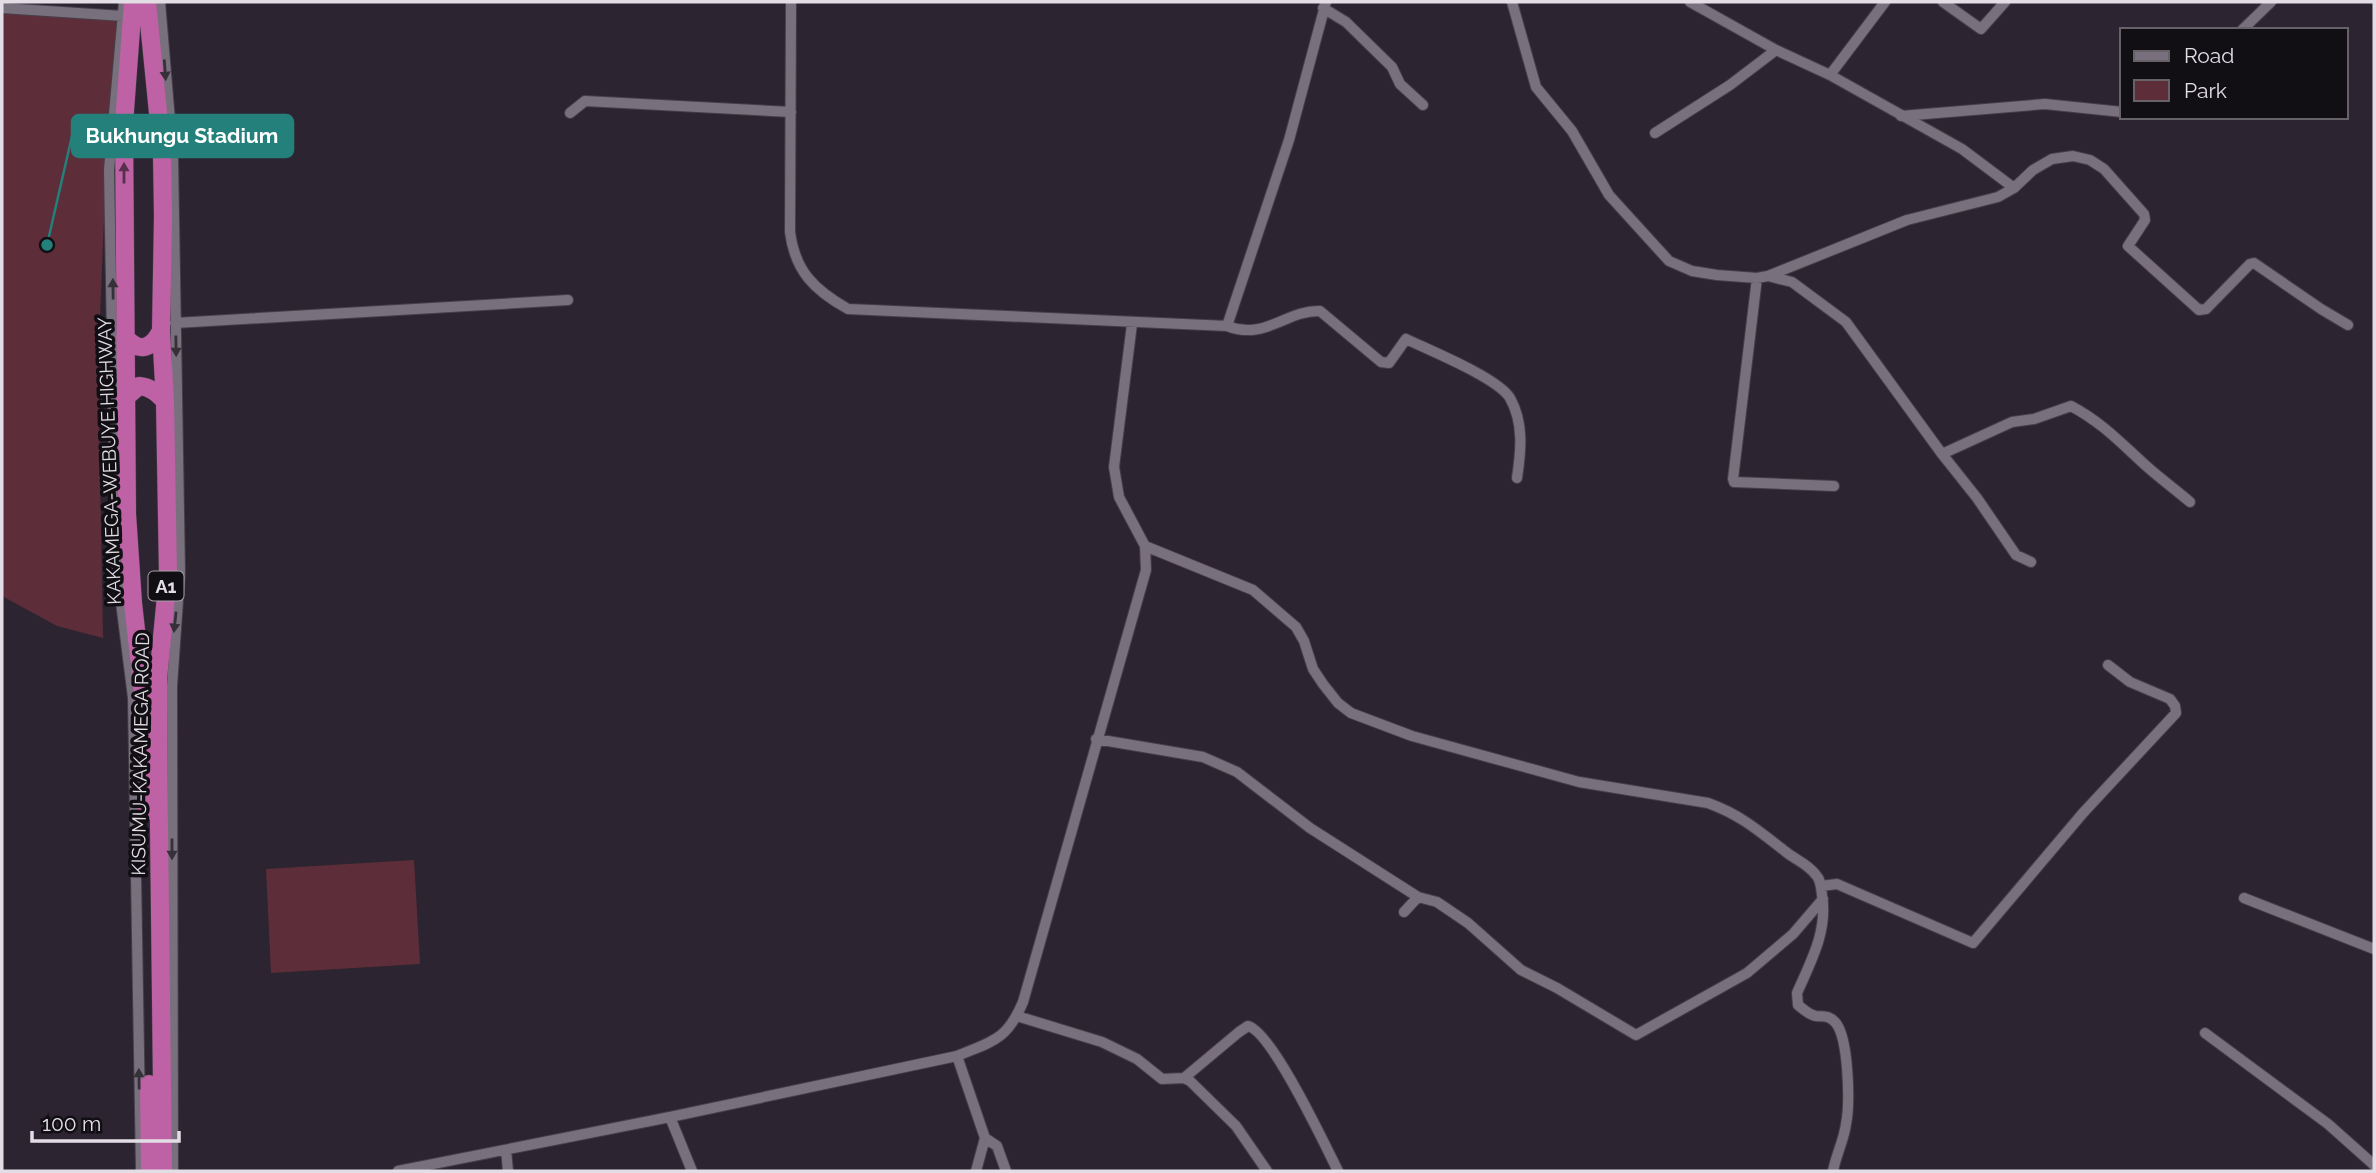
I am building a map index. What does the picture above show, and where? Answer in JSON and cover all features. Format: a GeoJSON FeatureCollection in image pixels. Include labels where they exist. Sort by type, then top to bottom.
{"type":"FeatureCollection","features":[{"type":"Feature","properties":{"kind":"highway","name":"KISUMU-KAKAMEGA ROAD"},"geometry":{"type":"LineString","coordinates":[[147,2],[162,153],[168,327],[165,401],[168,575],[158,678],[163,1171]]}},
{"type":"Feature","properties":{"kind":"highway","name":"KAKAMEGA-WEBUYE HIGHWAY"},"geometry":{"type":"LineString","coordinates":[[128,9],[132,33],[124,124],[127,514],[143,692],[148,853],[150,1171]]}},
{"type":"Feature","properties":{"kind":"highway"},"geometry":{"type":"LineString","coordinates":[[125,337],[138,348],[146,348],[168,327]]}},
{"type":"Feature","properties":{"kind":"highway"},"geometry":{"type":"LineString","coordinates":[[125,398],[139,386],[156,392],[165,401]]}},
{"type":"Feature","properties":{"kind":"street"},"geometry":{"type":"LineString","coordinates":[[124,2],[128,9],[109,170],[116,564],[133,698],[141,1171]]}},
{"type":"Feature","properties":{"kind":"street"},"geometry":{"type":"LineString","coordinates":[[160,2],[173,156],[168,327],[179,580],[174,632],[171,724],[173,1171]]}},
{"type":"Feature","properties":{"kind":"street"},"geometry":{"type":"LineString","coordinates":[[792,2],[790,232],[793,253],[813,286],[828,299],[848,309],[1132,324],[1227,326],[1249,331],[1267,328],[1310,311],[1320,311],[1381,362],[1389,363],[1406,339],[1465,367],[1501,388],[1510,397],[1521,436],[1517,478]]}},
{"type":"Feature","properties":{"kind":"street"},"geometry":{"type":"LineString","coordinates":[[1512,2],[1536,87],[1572,131],[1609,195],[1669,261],[1692,271],[1793,282],[1846,322],[2016,555],[2031,562]]}},
{"type":"Feature","properties":{"kind":"street"},"geometry":{"type":"LineString","coordinates":[[1690,2],[1776,50],[1830,75],[1962,149],[2014,188]]}},
{"type":"Feature","properties":{"kind":"street"},"geometry":{"type":"LineString","coordinates":[[1830,75],[1885,2]]}},
{"type":"Feature","properties":{"kind":"street"},"geometry":{"type":"LineString","coordinates":[[1943,2],[1981,29],[2005,2]]}},
{"type":"Feature","properties":{"kind":"street"},"geometry":{"type":"LineString","coordinates":[[2244,28],[2272,2]]}},
{"type":"Feature","properties":{"kind":"street"},"geometry":{"type":"LineString","coordinates":[[1227,326],[1289,140],[1324,5],[1346,22],[1392,67],[1400,84],[1423,105]]}},
{"type":"Feature","properties":{"kind":"street"},"geometry":{"type":"LineString","coordinates":[[2,8],[128,9]]}},
{"type":"Feature","properties":{"kind":"street"},"geometry":{"type":"LineString","coordinates":[[1655,133],[1730,85],[1776,50]]}},
{"type":"Feature","properties":{"kind":"street"},"geometry":{"type":"LineString","coordinates":[[570,113],[585,102],[791,112]]}},
{"type":"Feature","properties":{"kind":"street"},"geometry":{"type":"LineString","coordinates":[[1901,116],[2045,104],[2120,112]]}},
{"type":"Feature","properties":{"kind":"street"},"geometry":{"type":"LineString","coordinates":[[1762,277],[1906,220],[1998,197],[2052,159],[2073,156],[2090,159],[2104,169],[2144,214],[2145,220],[2128,246],[2200,310],[2206,309],[2254,263],[2348,325]]}},
{"type":"Feature","properties":{"kind":"street"},"geometry":{"type":"LineString","coordinates":[[1762,277],[1732,479],[1741,484],[1769,482],[1834,486]]}},
{"type":"Feature","properties":{"kind":"street"},"geometry":{"type":"LineString","coordinates":[[168,327],[568,300]]}},
{"type":"Feature","properties":{"kind":"street"},"geometry":{"type":"LineString","coordinates":[[398,1171],[957,1056],[994,1042],[1007,1030],[1023,1002],[1146,570],[1145,546],[1119,497],[1114,467],[1132,324]]}},
{"type":"Feature","properties":{"kind":"street"},"geometry":{"type":"LineString","coordinates":[[1942,454],[2012,422],[2071,406],[2091,416],[2113,433],[2144,464],[2190,502]]}},
{"type":"Feature","properties":{"kind":"street"},"geometry":{"type":"LineString","coordinates":[[1145,546],[1254,590],[1296,627],[1322,684],[1351,713],[1412,736],[1579,782],[1708,803],[1726,809],[1755,825],[1788,854],[1807,865],[1817,875],[1821,886],[1823,927],[1797,993],[1798,1005],[1808,1013],[1826,1015],[1832,1019],[1839,1026],[1844,1044],[1846,1123],[1833,1171]]}},
{"type":"Feature","properties":{"kind":"street"},"geometry":{"type":"LineString","coordinates":[[121,598],[131,579]]}},
{"type":"Feature","properties":{"kind":"street"},"geometry":{"type":"LineString","coordinates":[[165,598],[179,580]]}},
{"type":"Feature","properties":{"kind":"street"},"geometry":{"type":"LineString","coordinates":[[1821,886],[1837,884],[1973,943],[2083,813],[2176,713],[2170,699],[2130,682],[2108,666]]}},
{"type":"Feature","properties":{"kind":"street"},"geometry":{"type":"LineString","coordinates":[[1096,739],[1203,757],[1237,772],[1310,828],[1418,897],[1437,902],[1468,923],[1521,970],[1558,988],[1636,1035],[1747,973],[1793,934],[1823,899]]}},
{"type":"Feature","properties":{"kind":"street"},"geometry":{"type":"LineString","coordinates":[[1404,912],[1418,897]]}},
{"type":"Feature","properties":{"kind":"street"},"geometry":{"type":"LineString","coordinates":[[2244,898],[2374,948]]}},
{"type":"Feature","properties":{"kind":"street"},"geometry":{"type":"LineString","coordinates":[[1017,1016],[1102,1042],[1137,1059],[1162,1079],[1184,1078],[1239,1031],[1248,1026],[1255,1028],[1311,1115],[1338,1171]]}},
{"type":"Feature","properties":{"kind":"street"},"geometry":{"type":"LineString","coordinates":[[2205,1033],[2317,1116],[2374,1165]]}},
{"type":"Feature","properties":{"kind":"street"},"geometry":{"type":"LineString","coordinates":[[957,1056],[985,1138],[976,1171]]}},
{"type":"Feature","properties":{"kind":"street"},"geometry":{"type":"LineString","coordinates":[[1184,1078],[1236,1126],[1267,1171]]}},
{"type":"Feature","properties":{"kind":"street"},"geometry":{"type":"LineString","coordinates":[[670,1117],[692,1171]]}},
{"type":"Feature","properties":{"kind":"street"},"geometry":{"type":"LineString","coordinates":[[985,1138],[997,1146],[1006,1171]]}},
{"type":"Feature","properties":{"kind":"street"},"geometry":{"type":"LineString","coordinates":[[506,1150],[508,1171]]}},
{"type":"Feature","properties":{"kind":"green space"},"geometry":{"type":"Polygon","coordinates":[[[2,9],[119,11],[106,171],[98,365],[103,638],[57,626],[2,596],[2,9]]]}},
{"type":"Feature","properties":{"kind":"green space"},"geometry":{"type":"Polygon","coordinates":[[[414,860],[420,964],[271,973],[266,869],[414,860]]]}},
{"type":"Feature","properties":{"kind":"place","name":"Bukhungu Stadium"},"geometry":{"type":"Point","coordinates":[47,245]}}]}
